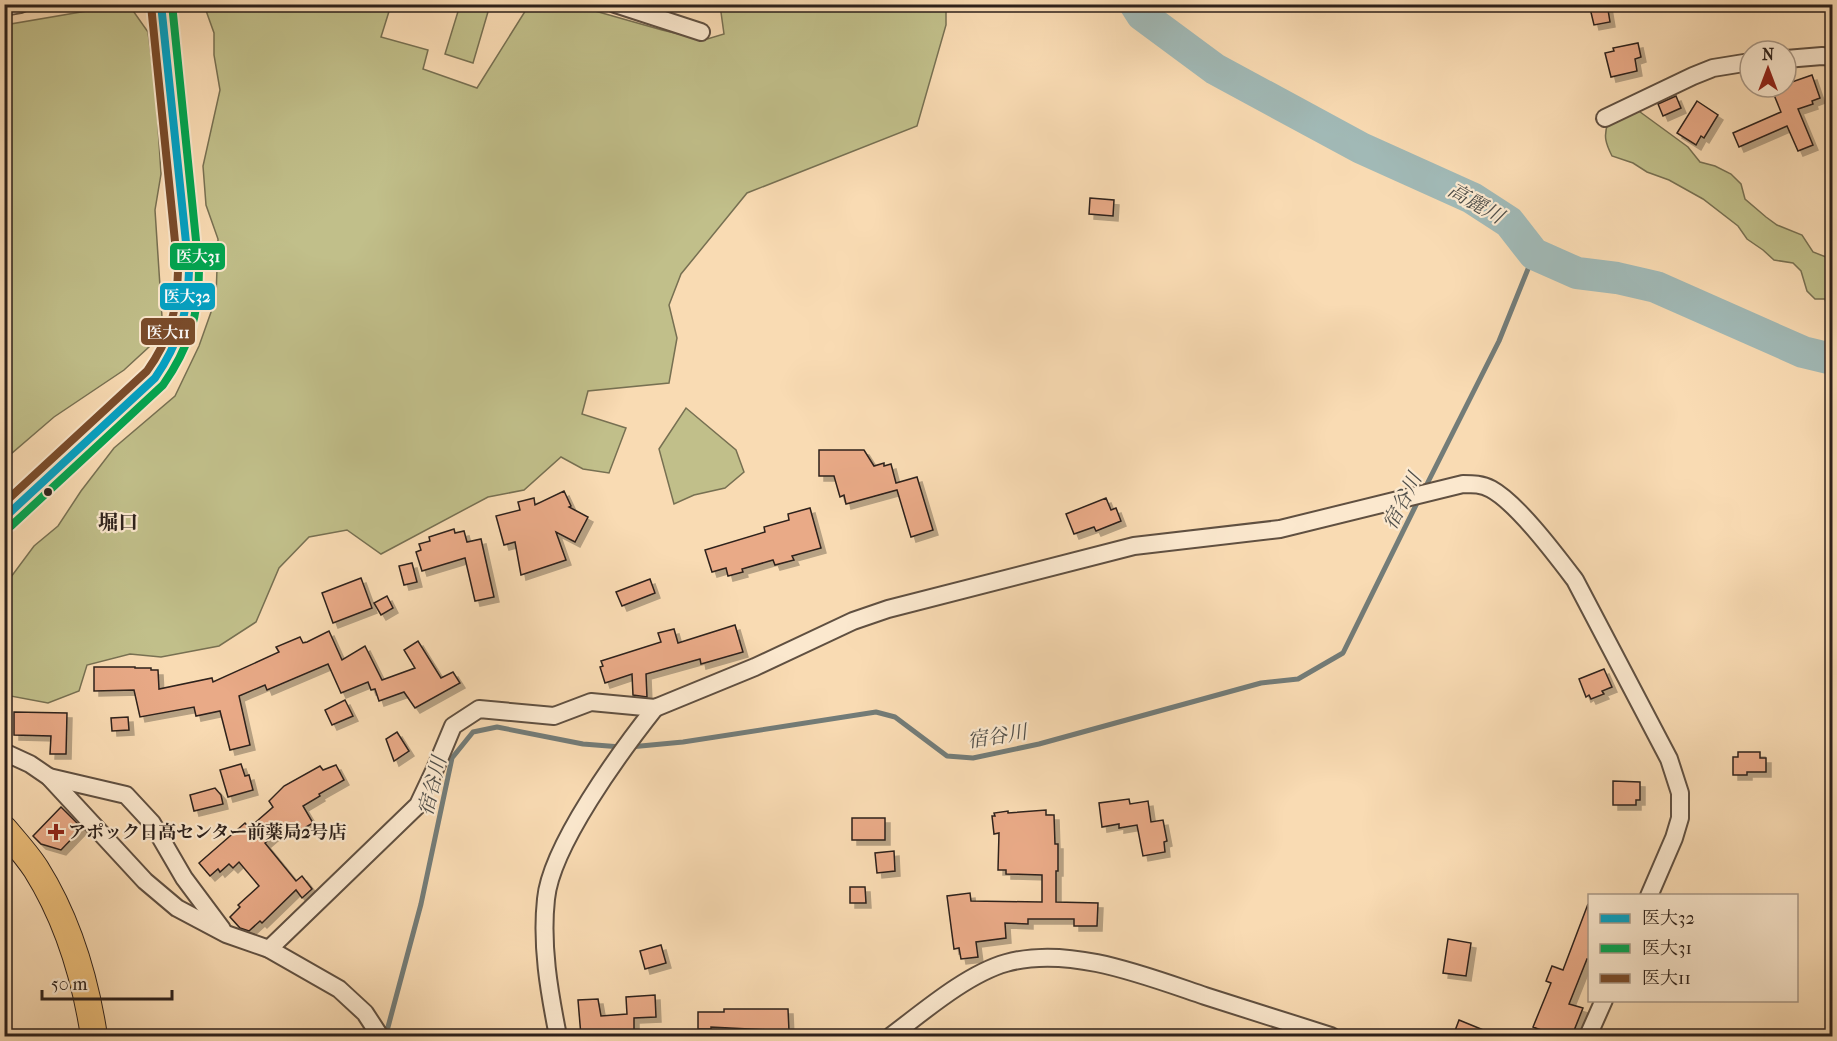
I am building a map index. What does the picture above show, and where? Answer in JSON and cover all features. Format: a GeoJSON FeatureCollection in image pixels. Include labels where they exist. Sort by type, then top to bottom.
{"type":"FeatureCollection","features":[{"type":"Feature","properties":{"kind":"main road"},"geometry":{"type":"LineString","coordinates":[[4,829],[35,868],[60,912],[75,951],[87,993],[94,1036]]}},
{"type":"Feature","properties":{"kind":"street"},"geometry":{"type":"LineString","coordinates":[[4,8],[21,4]]}},
{"type":"Feature","properties":{"kind":"street"},"geometry":{"type":"LineString","coordinates":[[615,4],[701,32]]}},
{"type":"Feature","properties":{"kind":"street"},"geometry":{"type":"LineString","coordinates":[[1798,58],[1833,57]]}},
{"type":"Feature","properties":{"kind":"street"},"geometry":{"type":"LineString","coordinates":[[1605,118],[1693,76],[1713,68],[1738,64]]}},
{"type":"Feature","properties":{"kind":"street"},"geometry":{"type":"LineString","coordinates":[[269,949],[418,805],[453,726],[479,709],[555,716],[591,702],[655,708],[755,667],[853,621],[888,609],[1134,546],[1280,529],[1463,484],[1478,484],[1490,488],[1504,498],[1522,516],[1575,580],[1669,759],[1680,794],[1680,818],[1650,894]]}},
{"type":"Feature","properties":{"kind":"street"},"geometry":{"type":"LineString","coordinates":[[558,1036],[548,988],[544,934],[546,897],[554,868],[593,796],[655,708]]}},
{"type":"Feature","properties":{"kind":"street"},"geometry":{"type":"LineString","coordinates":[[4,752],[30,764],[49,777],[145,880],[177,908],[226,934],[269,949],[339,989],[365,1013],[380,1036]]}},
{"type":"Feature","properties":{"kind":"street"},"geometry":{"type":"LineString","coordinates":[[49,777],[126,795],[152,824],[184,878],[226,934]]}},
{"type":"Feature","properties":{"kind":"street"},"geometry":{"type":"LineString","coordinates":[[891,1036],[947,994],[973,978],[1006,963],[1050,957],[1119,967],[1331,1036]]}},
{"type":"Feature","properties":{"kind":"street"},"geometry":{"type":"LineString","coordinates":[[1588,1036],[1603,1002]]}},
{"type":"Feature","properties":{"kind":"shaded area"},"geometry":{"type":"Polygon","coordinates":[[[129,5],[148,32],[156,94],[161,174],[155,210],[162,317],[150,346],[124,370],[54,417],[5,459],[5,25],[129,5]]]}},
{"type":"Feature","properties":{"kind":"shaded area"},"geometry":{"type":"Polygon","coordinates":[[[204,5],[391,5],[381,37],[428,50],[423,69],[477,88],[529,5],[574,5],[704,40],[724,34],[720,5],[946,5],[946,25],[917,126],[747,193],[681,274],[669,305],[677,338],[669,383],[588,391],[582,414],[626,428],[609,473],[583,469],[561,457],[524,490],[488,497],[381,554],[347,530],[309,537],[279,568],[256,622],[219,646],[161,657],[130,654],[87,665],[79,691],[48,703],[5,695],[5,585],[34,546],[58,526],[114,448],[175,396],[199,346],[216,298],[218,239],[206,205],[203,166],[220,90],[214,55],[214,33],[204,5]]]}},
{"type":"Feature","properties":{"kind":"shaded area"},"geometry":{"type":"Polygon","coordinates":[[[460,5],[490,5],[473,63],[445,54],[460,5]]]}},
{"type":"Feature","properties":{"kind":"shaded area"},"geometry":{"type":"Polygon","coordinates":[[[1636,109],[1688,147],[1700,162],[1731,174],[1741,184],[1745,199],[1766,217],[1777,225],[1802,235],[1813,252],[1832,257],[1832,308],[1827,306],[1825,299],[1815,299],[1807,291],[1801,271],[1793,263],[1774,260],[1747,239],[1738,226],[1703,199],[1669,180],[1612,156],[1606,140],[1608,123],[1636,109]]]}},
{"type":"Feature","properties":{"kind":"shaded area"},"geometry":{"type":"Polygon","coordinates":[[[686,408],[736,450],[744,472],[725,488],[694,495],[674,504],[659,449],[686,408]]]}},
{"type":"Feature","properties":{"kind":"building"},"geometry":{"type":"Polygon","coordinates":[[[1589,4],[1607,4],[1610,22],[1594,25],[1589,4]]]}},
{"type":"Feature","properties":{"kind":"building"},"geometry":{"type":"Polygon","coordinates":[[[1638,43],[1641,57],[1635,59],[1637,71],[1611,77],[1605,53],[1614,51],[1613,48],[1638,43]]]}},
{"type":"Feature","properties":{"kind":"building"},"geometry":{"type":"Polygon","coordinates":[[[1812,75],[1820,98],[1812,101],[1813,104],[1798,109],[1813,145],[1798,151],[1787,126],[1739,147],[1733,133],[1781,112],[1776,99],[1798,99],[1798,80],[1812,75]]]}},
{"type":"Feature","properties":{"kind":"building"},"geometry":{"type":"Polygon","coordinates":[[[1676,96],[1681,108],[1663,116],[1658,104],[1676,96]]]}},
{"type":"Feature","properties":{"kind":"building"},"geometry":{"type":"Polygon","coordinates":[[[1697,101],[1718,115],[1704,138],[1701,136],[1696,145],[1677,133],[1697,101]]]}},
{"type":"Feature","properties":{"kind":"building"},"geometry":{"type":"Polygon","coordinates":[[[1090,198],[1114,200],[1113,216],[1089,214],[1090,198]]]}},
{"type":"Feature","properties":{"kind":"building"},"geometry":{"type":"Polygon","coordinates":[[[819,450],[864,450],[874,466],[884,463],[884,466],[891,464],[896,483],[917,477],[933,530],[911,537],[897,490],[846,504],[844,495],[840,497],[834,476],[819,476],[819,450]]]}},
{"type":"Feature","properties":{"kind":"building"},"geometry":{"type":"Polygon","coordinates":[[[564,491],[571,506],[569,507],[588,517],[575,542],[556,532],[566,560],[521,575],[515,542],[504,545],[496,516],[520,510],[518,502],[534,498],[535,505],[564,491]]]}},
{"type":"Feature","properties":{"kind":"building"},"geometry":{"type":"Polygon","coordinates":[[[1106,498],[1111,510],[1116,508],[1121,521],[1096,531],[1094,527],[1074,534],[1066,514],[1106,498]]]}},
{"type":"Feature","properties":{"kind":"building"},"geometry":{"type":"Polygon","coordinates":[[[810,508],[821,548],[792,556],[794,560],[775,565],[773,560],[742,569],[743,572],[728,576],[726,568],[712,572],[705,550],[765,532],[764,527],[789,520],[788,514],[810,508]]]}},
{"type":"Feature","properties":{"kind":"building"},"geometry":{"type":"Polygon","coordinates":[[[454,529],[455,533],[464,531],[467,542],[481,539],[494,597],[475,601],[465,558],[422,571],[416,552],[421,550],[419,544],[430,541],[429,537],[454,529]]]}},
{"type":"Feature","properties":{"kind":"building"},"geometry":{"type":"Polygon","coordinates":[[[412,563],[417,582],[404,585],[399,566],[412,563]]]}},
{"type":"Feature","properties":{"kind":"building"},"geometry":{"type":"Polygon","coordinates":[[[361,578],[372,608],[333,623],[322,593],[361,578]]]}},
{"type":"Feature","properties":{"kind":"building"},"geometry":{"type":"Polygon","coordinates":[[[650,579],[655,593],[622,606],[616,592],[650,579]]]}},
{"type":"Feature","properties":{"kind":"building"},"geometry":{"type":"Polygon","coordinates":[[[387,596],[393,608],[381,615],[374,603],[387,596]]]}},
{"type":"Feature","properties":{"kind":"building"},"geometry":{"type":"Polygon","coordinates":[[[735,625],[743,652],[701,664],[700,659],[646,674],[647,697],[633,695],[632,674],[605,683],[600,667],[603,666],[601,661],[661,642],[658,633],[674,629],[678,643],[735,625]]]}},
{"type":"Feature","properties":{"kind":"building"},"geometry":{"type":"Polygon","coordinates":[[[329,631],[342,660],[365,646],[382,680],[415,668],[404,650],[418,641],[441,678],[453,672],[460,683],[415,708],[404,692],[379,701],[375,689],[371,690],[368,682],[341,693],[328,664],[267,690],[265,685],[239,696],[250,745],[230,750],[220,711],[196,716],[194,707],[140,717],[134,690],[94,691],[94,667],[135,667],[158,670],[159,689],[212,678],[213,682],[279,652],[276,647],[300,637],[303,643],[307,642],[329,631]]]}},
{"type":"Feature","properties":{"kind":"building"},"geometry":{"type":"Polygon","coordinates":[[[1604,669],[1612,687],[1602,691],[1604,694],[1591,699],[1589,695],[1586,697],[1579,679],[1604,669]]]}},
{"type":"Feature","properties":{"kind":"building"},"geometry":{"type":"Polygon","coordinates":[[[345,700],[353,716],[332,725],[325,710],[345,700]]]}},
{"type":"Feature","properties":{"kind":"building"},"geometry":{"type":"Polygon","coordinates":[[[14,712],[67,713],[66,754],[50,754],[51,736],[14,735],[14,712]]]}},
{"type":"Feature","properties":{"kind":"building"},"geometry":{"type":"Polygon","coordinates":[[[128,717],[129,730],[112,731],[111,718],[128,717]]]}},
{"type":"Feature","properties":{"kind":"building"},"geometry":{"type":"Polygon","coordinates":[[[397,732],[409,751],[394,761],[386,739],[397,732]]]}},
{"type":"Feature","properties":{"kind":"building"},"geometry":{"type":"Polygon","coordinates":[[[1738,752],[1760,752],[1760,758],[1766,758],[1766,772],[1733,775],[1733,757],[1738,757],[1738,752]]]}},
{"type":"Feature","properties":{"kind":"building"},"geometry":{"type":"Polygon","coordinates":[[[241,764],[245,776],[249,775],[253,790],[228,797],[220,770],[241,764]]]}},
{"type":"Feature","properties":{"kind":"building"},"geometry":{"type":"Polygon","coordinates":[[[336,765],[344,780],[303,806],[313,823],[294,834],[288,823],[265,843],[296,881],[302,876],[312,889],[302,898],[296,890],[262,923],[260,921],[249,931],[240,928],[230,917],[240,907],[238,905],[259,886],[239,862],[233,868],[229,864],[220,872],[218,869],[210,876],[199,863],[245,823],[249,828],[273,807],[269,801],[284,786],[320,766],[323,770],[336,765]]]}},
{"type":"Feature","properties":{"kind":"building"},"geometry":{"type":"Polygon","coordinates":[[[1613,781],[1640,782],[1640,800],[1636,800],[1636,805],[1613,805],[1613,781]]]}},
{"type":"Feature","properties":{"kind":"building"},"geometry":{"type":"Polygon","coordinates":[[[215,788],[221,795],[223,804],[194,811],[190,795],[215,788]]]}},
{"type":"Feature","properties":{"kind":"building"},"geometry":{"type":"Polygon","coordinates":[[[1129,799],[1130,804],[1148,801],[1151,822],[1163,820],[1167,841],[1164,842],[1165,852],[1143,856],[1137,825],[1119,828],[1119,824],[1102,827],[1099,803],[1129,799]]]}},
{"type":"Feature","properties":{"kind":"building"},"geometry":{"type":"Polygon","coordinates":[[[61,807],[82,828],[61,850],[41,844],[33,836],[61,807]]]}},
{"type":"Feature","properties":{"kind":"building"},"geometry":{"type":"Polygon","coordinates":[[[1046,810],[1046,815],[1054,815],[1055,844],[1058,844],[1056,902],[1098,903],[1097,926],[1074,926],[1074,919],[1028,919],[1028,924],[1005,923],[1006,938],[976,942],[978,957],[961,959],[959,948],[954,949],[947,896],[970,893],[971,901],[1042,902],[1042,875],[1006,874],[1006,870],[998,870],[999,833],[994,834],[992,816],[995,816],[994,813],[1008,811],[1008,813],[1046,810]]]}},
{"type":"Feature","properties":{"kind":"building"},"geometry":{"type":"Polygon","coordinates":[[[852,818],[885,818],[885,840],[852,840],[852,818]]]}},
{"type":"Feature","properties":{"kind":"building"},"geometry":{"type":"Polygon","coordinates":[[[894,851],[895,871],[877,873],[875,853],[894,851]]]}},
{"type":"Feature","properties":{"kind":"building"},"geometry":{"type":"Polygon","coordinates":[[[850,887],[865,887],[866,903],[850,903],[850,887]]]}},
{"type":"Feature","properties":{"kind":"building"},"geometry":{"type":"Polygon","coordinates":[[[1588,904],[1588,959],[1569,1004],[1583,1008],[1573,1033],[1570,1032],[1568,1036],[1548,1036],[1549,1033],[1533,1027],[1551,983],[1546,981],[1552,966],[1563,970],[1588,904]]]}},
{"type":"Feature","properties":{"kind":"building"},"geometry":{"type":"Polygon","coordinates":[[[1448,939],[1471,943],[1466,976],[1443,973],[1448,939]]]}},
{"type":"Feature","properties":{"kind":"building"},"geometry":{"type":"Polygon","coordinates":[[[661,945],[666,963],[645,969],[640,951],[661,945]]]}},
{"type":"Feature","properties":{"kind":"building"},"geometry":{"type":"Polygon","coordinates":[[[655,995],[656,1017],[634,1018],[634,1030],[581,1036],[578,1000],[598,999],[601,1016],[627,1014],[626,997],[655,995]]]}},
{"type":"Feature","properties":{"kind":"building"},"geometry":{"type":"Polygon","coordinates":[[[724,1009],[788,1009],[789,1031],[711,1027],[711,1029],[698,1029],[698,1012],[724,1012],[724,1009]]]}},
{"type":"Feature","properties":{"kind":"building"},"geometry":{"type":"Polygon","coordinates":[[[1459,1020],[1498,1036],[1453,1036],[1459,1020]]]}},
{"type":"Feature","properties":{"kind":"waterway","name":"高麗川"},"geometry":{"type":"LineString","coordinates":[[1135,4],[1142,15],[1215,69],[1361,148],[1472,198],[1509,222],[1534,254],[1577,273],[1617,278],[1656,287],[1803,352],[1832,359]]}},
{"type":"Feature","properties":{"kind":"waterway","name":"宿谷川"},"geometry":{"type":"LineString","coordinates":[[1425,488],[1499,341],[1534,254]]}},
{"type":"Feature","properties":{"kind":"waterway","name":"宿谷川"},"geometry":{"type":"LineString","coordinates":[[630,747],[683,742],[876,712],[895,717],[947,756],[973,758],[1039,744],[1261,683],[1298,679],[1343,653],[1419,499]]}},
{"type":"Feature","properties":{"kind":"waterway","name":"宿谷川"},"geometry":{"type":"LineString","coordinates":[[380,1032],[388,1027],[421,904],[452,758],[473,732],[497,727],[583,744],[621,747]]}},
{"type":"Feature","properties":{"kind":"transit line","name":"医大32"},"geometry":{"type":"LineString","coordinates":[[4,518],[155,378],[181,327],[187,301],[189,271],[161,4]]}},
{"type":"Feature","properties":{"kind":"transit line","name":"医大31"},"geometry":{"type":"LineString","coordinates":[[11,526],[163,385],[180,358],[191,330],[197,302],[199,270],[172,4]]}},
{"type":"Feature","properties":{"kind":"transit line","name":"医大11"},"geometry":{"type":"LineString","coordinates":[[4,503],[147,371],[161,348],[171,324],[178,271],[151,5]]}},
{"type":"Feature","properties":{"kind":"place","name":"アポック日高センター前薬局2号店"},"geometry":{"type":"Point","coordinates":[56,832]}},
{"type":"Feature","properties":{"kind":"district","name":"堀口"},"geometry":{"type":"Point","coordinates":[118,522]}}]}
